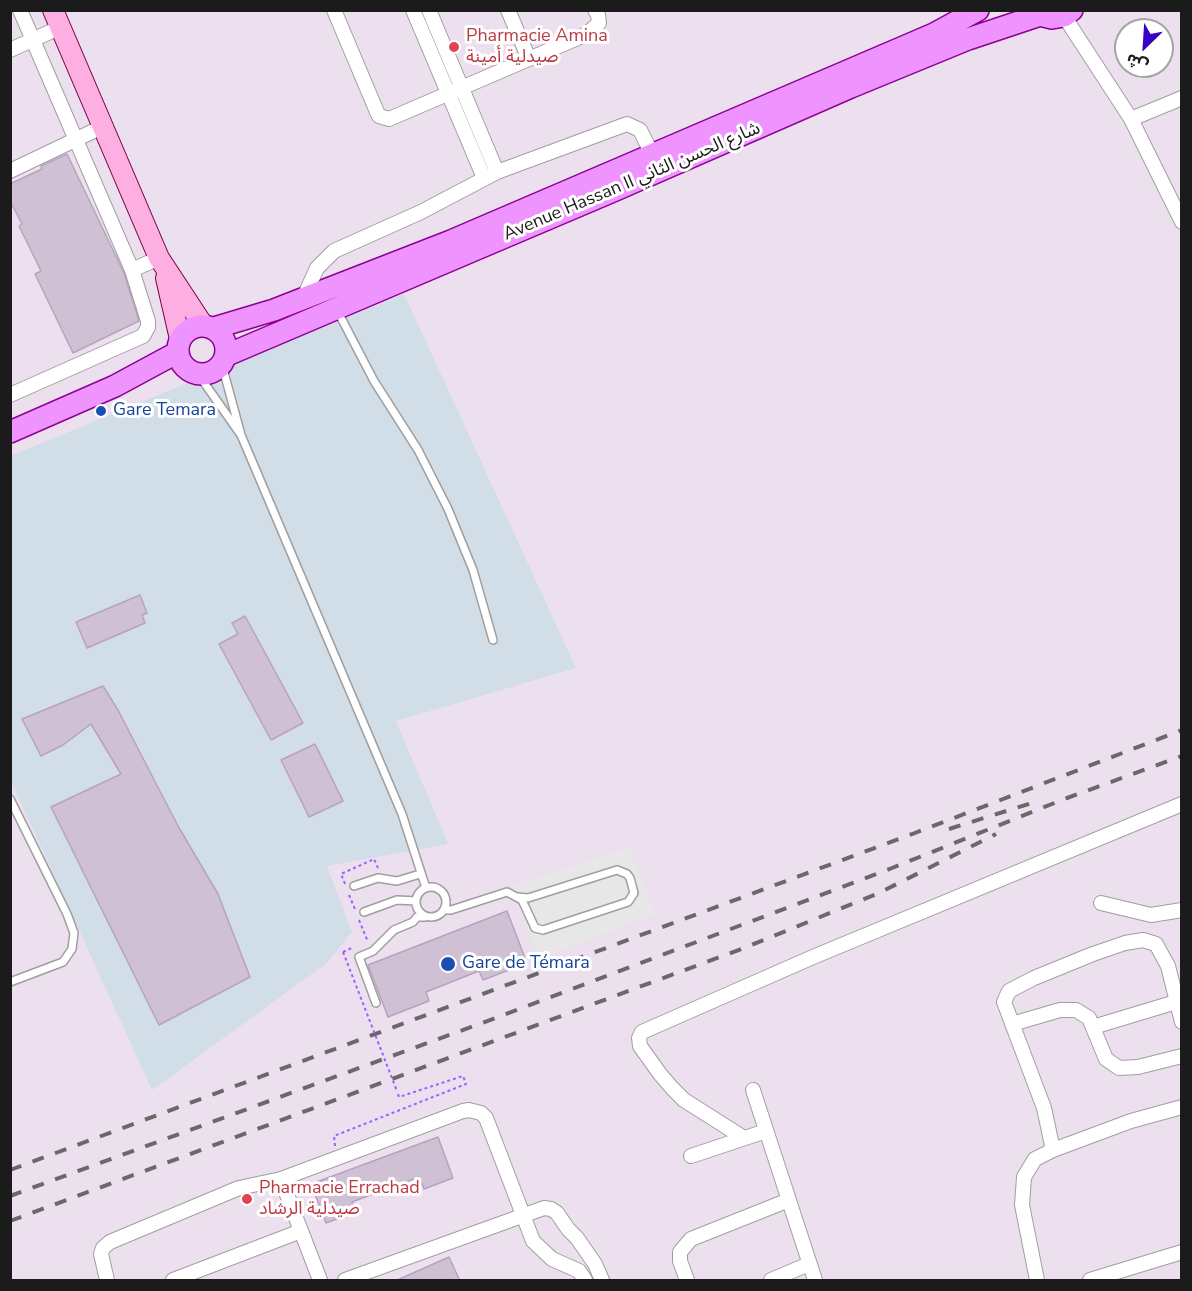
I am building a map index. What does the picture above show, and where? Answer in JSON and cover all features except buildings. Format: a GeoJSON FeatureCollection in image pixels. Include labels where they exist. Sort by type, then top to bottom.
{"type":"FeatureCollection","features":[{"type":"Feature","properties":{"kind":"main road","name":"Avenue Hassan II شارع الحسن الثاني"},"geometry":{"type":"LineString","coordinates":[[186,358],[189,329],[208,327],[303,299],[451,241],[934,34],[978,10]]}},
{"type":"Feature","properties":{"kind":"main road","name":"Avenue Hassan II شارع الحسن الثاني"},"geometry":{"type":"LineString","coordinates":[[186,358],[207,374],[215,371],[224,360],[336,308],[851,87],[1038,13]]}},
{"type":"Feature","properties":{"kind":"main road"},"geometry":{"type":"LineString","coordinates":[[1038,13],[1052,18],[1068,13]]}},
{"type":"Feature","properties":{"kind":"main road"},"geometry":{"type":"LineString","coordinates":[[57,19],[161,261],[186,358]]}},
{"type":"Feature","properties":{"kind":"main road"},"geometry":{"type":"LineString","coordinates":[[161,261],[208,327],[225,340],[224,360]]}},
{"type":"Feature","properties":{"kind":"main road","name":"Avenue Hassan II شارع الحسن الثاني"},"geometry":{"type":"LineString","coordinates":[[10,432],[186,358]]}},
{"type":"Feature","properties":{"kind":"street"},"geometry":{"type":"LineString","coordinates":[[10,395],[143,336],[148,327],[132,270],[20,10]]}},
{"type":"Feature","properties":{"kind":"street"},"geometry":{"type":"LineString","coordinates":[[334,10],[380,116],[385,118],[395,118],[592,30],[599,23],[595,10]]}},
{"type":"Feature","properties":{"kind":"street"},"geometry":{"type":"LineString","coordinates":[[413,10],[448,95],[491,175]]}},
{"type":"Feature","properties":{"kind":"street"},"geometry":{"type":"LineString","coordinates":[[429,10],[462,89],[491,175]]}},
{"type":"Feature","properties":{"kind":"street"},"geometry":{"type":"LineString","coordinates":[[508,10],[529,59]]}},
{"type":"Feature","properties":{"kind":"street"},"geometry":{"type":"LineString","coordinates":[[1068,13],[1131,119],[1182,222]]}},
{"type":"Feature","properties":{"kind":"street"},"geometry":{"type":"LineString","coordinates":[[10,50],[33,40],[57,19]]}},
{"type":"Feature","properties":{"kind":"street"},"geometry":{"type":"LineString","coordinates":[[1131,119],[1182,98]]}},
{"type":"Feature","properties":{"kind":"street"},"geometry":{"type":"LineString","coordinates":[[303,299],[317,268],[334,251],[421,212],[491,175],[627,124],[640,130],[653,156]]}},
{"type":"Feature","properties":{"kind":"street"},"geometry":{"type":"LineString","coordinates":[[10,171],[102,127]]}},
{"type":"Feature","properties":{"kind":"street"},"geometry":{"type":"LineString","coordinates":[[132,270],[161,261]]}},
{"type":"Feature","properties":{"kind":"street"},"geometry":{"type":"LineString","coordinates":[[744,1138],[684,1100],[672,1088],[640,1046],[639,1038],[642,1032],[835,948],[1182,804]]}},
{"type":"Feature","properties":{"kind":"street"},"geometry":{"type":"LineString","coordinates":[[1101,903],[1151,915],[1182,910]]}},
{"type":"Feature","properties":{"kind":"street"},"geometry":{"type":"LineString","coordinates":[[1053,1150],[1044,1108],[1004,1002],[1009,991],[1034,978],[1093,954],[1125,943],[1143,940],[1156,944],[1167,966],[1182,1022]]}},
{"type":"Feature","properties":{"kind":"street"},"geometry":{"type":"LineString","coordinates":[[1093,1028],[1176,1002]]}},
{"type":"Feature","properties":{"kind":"street"},"geometry":{"type":"LineString","coordinates":[[1012,1024],[1060,1010],[1076,1010],[1089,1018],[1106,1059],[1119,1068],[1138,1067],[1182,1056]]}},
{"type":"Feature","properties":{"kind":"street"},"geometry":{"type":"LineString","coordinates":[[753,1090],[815,1281]]}},
{"type":"Feature","properties":{"kind":"street"},"geometry":{"type":"LineString","coordinates":[[1037,1281],[1022,1205],[1024,1177],[1035,1159],[1131,1121],[1182,1107]]}},
{"type":"Feature","properties":{"kind":"street"},"geometry":{"type":"LineString","coordinates":[[107,1281],[101,1254],[110,1242],[239,1188],[281,1179],[463,1111],[476,1111],[486,1118],[537,1247],[552,1259],[579,1271],[585,1281]]}},
{"type":"Feature","properties":{"kind":"street"},"geometry":{"type":"LineString","coordinates":[[691,1156],[766,1131]]}},
{"type":"Feature","properties":{"kind":"street"},"geometry":{"type":"LineString","coordinates":[[281,1179],[320,1281]]}},
{"type":"Feature","properties":{"kind":"street"},"geometry":{"type":"LineString","coordinates":[[687,1281],[680,1261],[680,1252],[691,1239],[789,1200]]}},
{"type":"Feature","properties":{"kind":"street"},"geometry":{"type":"LineString","coordinates":[[345,1281],[544,1208],[556,1213],[586,1249],[602,1281]]}},
{"type":"Feature","properties":{"kind":"street"},"geometry":{"type":"LineString","coordinates":[[173,1281],[301,1231]]}},
{"type":"Feature","properties":{"kind":"street"},"geometry":{"type":"LineString","coordinates":[[1090,1281],[1182,1252]]}},
{"type":"Feature","properties":{"kind":"street"},"geometry":{"type":"LineString","coordinates":[[771,1281],[809,1264]]}},
{"type":"Feature","properties":{"kind":"lane"},"geometry":{"type":"LineString","coordinates":[[336,308],[374,381],[418,450],[448,508],[473,570],[493,640]]}},
{"type":"Feature","properties":{"kind":"lane"},"geometry":{"type":"LineString","coordinates":[[186,358],[241,435]]}},
{"type":"Feature","properties":{"kind":"lane"},"geometry":{"type":"LineString","coordinates":[[224,360],[241,435],[402,814],[414,845],[420,874],[426,888]]}},
{"type":"Feature","properties":{"kind":"lane"},"geometry":{"type":"LineString","coordinates":[[10,799],[67,914],[74,933],[72,949],[63,962],[10,982]]}},
{"type":"Feature","properties":{"kind":"lane"},"geometry":{"type":"LineString","coordinates":[[444,910],[507,892],[526,904],[535,928],[543,930],[628,902],[634,893],[627,873],[617,870],[528,898],[518,897]]}},
{"type":"Feature","properties":{"kind":"lane"},"geometry":{"type":"LineString","coordinates":[[354,886],[383,878],[397,881],[420,874]]}},
{"type":"Feature","properties":{"kind":"lane"},"geometry":{"type":"LineString","coordinates":[[376,1003],[359,957],[374,951],[394,930],[413,922],[417,917],[432,918],[439,915],[444,910],[445,896],[433,887],[420,892],[416,901],[419,912],[425,917]]}},
{"type":"Feature","properties":{"kind":"lane"},"geometry":{"type":"LineString","coordinates":[[364,912],[397,900],[416,901]]}},
{"type":"Feature","properties":{"kind":"lane"},"geometry":{"type":"LineString","coordinates":[[10,976],[31,975]]}},
{"type":"Feature","properties":{"kind":"path"},"geometry":{"type":"LineString","coordinates":[[366,862],[374,859],[383,878]]}},
{"type":"Feature","properties":{"kind":"path"},"geometry":{"type":"LineString","coordinates":[[339,1134],[466,1084],[463,1076],[399,1097],[343,952]]}},
{"type":"Feature","properties":{"kind":"shaded area"},"geometry":{"type":"Polygon","coordinates":[[[404,294],[576,668],[396,721],[448,844],[327,866],[352,932],[327,963],[152,1090],[11,781],[10,456],[404,294]]]}},
{"type":"Feature","properties":{"kind":"shaded area"},"geometry":{"type":"Polygon","coordinates":[[[629,848],[655,914],[538,959],[513,886],[629,848]]]}},
{"type":"Feature","properties":{"kind":"railway"},"geometry":{"type":"LineString","coordinates":[[10,1170],[915,833],[1182,730]]}},
{"type":"Feature","properties":{"kind":"railway"},"geometry":{"type":"LineString","coordinates":[[10,1196],[501,1016],[1182,756]]}},
{"type":"Feature","properties":{"kind":"railway"},"geometry":{"type":"LineString","coordinates":[[949,829],[1038,801]]}},
{"type":"Feature","properties":{"kind":"railway"},"geometry":{"type":"LineString","coordinates":[[10,1221],[744,948],[879,893],[996,834]]}},
{"type":"Feature","properties":{"kind":"place","name":"Pharmacie Amina صيدلية أمينة"},"geometry":{"type":"Point","coordinates":[454,47]}},
{"type":"Feature","properties":{"kind":"place","name":"Gare Temara"},"geometry":{"type":"Point","coordinates":[101,411]}},
{"type":"Feature","properties":{"kind":"place","name":"Gare de Témara"},"geometry":{"type":"Point","coordinates":[448,964]}},
{"type":"Feature","properties":{"kind":"place","name":"Pharmacie Errachad صيدلية الرشاد"},"geometry":{"type":"Point","coordinates":[247,1199]}}]}
